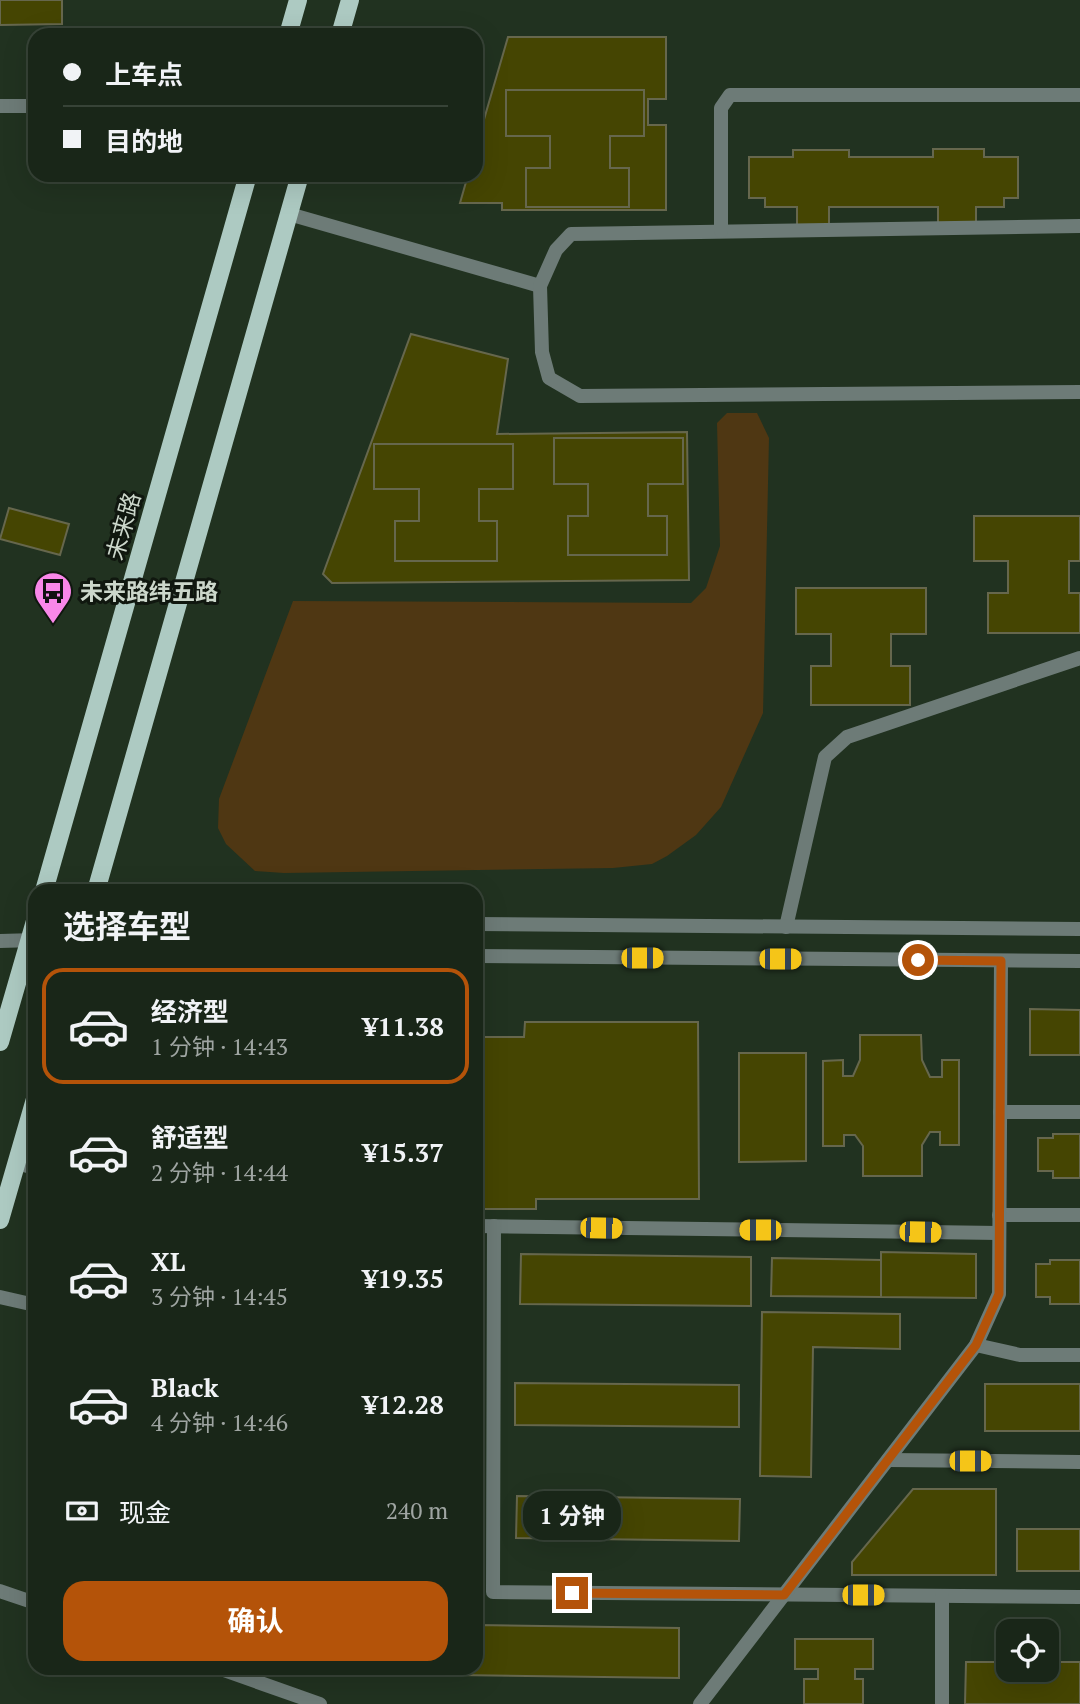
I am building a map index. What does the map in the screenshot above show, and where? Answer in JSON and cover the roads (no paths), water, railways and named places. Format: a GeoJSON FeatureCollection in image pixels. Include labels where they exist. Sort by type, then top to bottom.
{"type":"FeatureCollection","features":[{"type":"Feature","properties":{"kind":"main road"},"geometry":{"type":"LineString","coordinates":[[290,28],[298,0]]}},
{"type":"Feature","properties":{"kind":"main road"},"geometry":{"type":"LineString","coordinates":[[342,28],[350,0]]}},
{"type":"Feature","properties":{"kind":"main road","name":"未来路"},"geometry":{"type":"LineString","coordinates":[[46,884],[246,182]]}},
{"type":"Feature","properties":{"kind":"main road"},"geometry":{"type":"LineString","coordinates":[[98,884],[298,182]]}},
{"type":"Feature","properties":{"kind":"main road"},"geometry":{"type":"LineString","coordinates":[[0,1042],[28,953]]}},
{"type":"Feature","properties":{"kind":"main road"},"geometry":{"type":"LineString","coordinates":[[0,1220],[28,1123]]}},
{"type":"Feature","properties":{"kind":"street"},"geometry":{"type":"LineString","coordinates":[[721,231],[721,108],[730,95],[1080,95]]}},
{"type":"Feature","properties":{"kind":"street"},"geometry":{"type":"LineString","coordinates":[[0,106],[28,106]]}},
{"type":"Feature","properties":{"kind":"street"},"geometry":{"type":"LineString","coordinates":[[289,214],[540,286]]}},
{"type":"Feature","properties":{"kind":"street"},"geometry":{"type":"LineString","coordinates":[[1080,226],[571,234],[556,250],[540,286],[542,352],[549,378],[580,396],[1080,392]]}},
{"type":"Feature","properties":{"kind":"street"},"geometry":{"type":"LineString","coordinates":[[786,927],[825,757],[847,737],[1080,657]]}},
{"type":"Feature","properties":{"kind":"street"},"geometry":{"type":"LineString","coordinates":[[483,924],[1080,929]]}},
{"type":"Feature","properties":{"kind":"street"},"geometry":{"type":"LineString","coordinates":[[0,940],[28,940]]}},
{"type":"Feature","properties":{"kind":"street"},"geometry":{"type":"LineString","coordinates":[[483,956],[1080,961]]}},
{"type":"Feature","properties":{"kind":"street"},"geometry":{"type":"LineString","coordinates":[[700,1704],[976,1345],[999,1294],[1001,961]]}},
{"type":"Feature","properties":{"kind":"street"},"geometry":{"type":"LineString","coordinates":[[1000,1112],[1080,1112]]}},
{"type":"Feature","properties":{"kind":"street"},"geometry":{"type":"LineString","coordinates":[[16,1163],[28,1166]]}},
{"type":"Feature","properties":{"kind":"street"},"geometry":{"type":"LineString","coordinates":[[999,1215],[1080,1215]]}},
{"type":"Feature","properties":{"kind":"street"},"geometry":{"type":"LineString","coordinates":[[483,1226],[999,1233]]}},
{"type":"Feature","properties":{"kind":"street"},"geometry":{"type":"LineString","coordinates":[[494,1226],[493,1592],[1080,1597]]}},
{"type":"Feature","properties":{"kind":"street"},"geometry":{"type":"LineString","coordinates":[[0,1297],[28,1303]]}},
{"type":"Feature","properties":{"kind":"street"},"geometry":{"type":"LineString","coordinates":[[976,1345],[1020,1355],[1080,1355]]}},
{"type":"Feature","properties":{"kind":"street"},"geometry":{"type":"LineString","coordinates":[[888,1460],[1080,1462]]}},
{"type":"Feature","properties":{"kind":"street"},"geometry":{"type":"LineString","coordinates":[[0,1591],[28,1601]]}},
{"type":"Feature","properties":{"kind":"street"},"geometry":{"type":"LineString","coordinates":[[942,1704],[943,1596]]}},
{"type":"Feature","properties":{"kind":"street"},"geometry":{"type":"LineString","coordinates":[[238,1675],[320,1704]]}},
{"type":"Feature","properties":{"kind":"place","name":"未来路纬五路"},"geometry":{"type":"Point","coordinates":[53,625]}}]}
